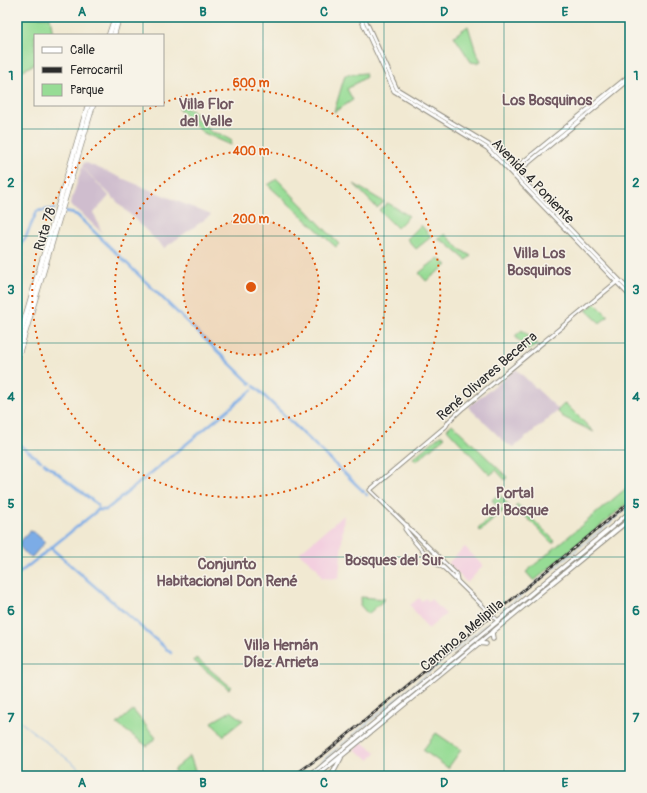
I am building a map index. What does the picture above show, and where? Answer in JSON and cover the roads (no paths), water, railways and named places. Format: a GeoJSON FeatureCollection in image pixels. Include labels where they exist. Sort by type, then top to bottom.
{"type":"FeatureCollection","features":[{"type":"Feature","properties":{"kind":"highway"},"geometry":{"type":"LineString","coordinates":[[109,34],[115,17]]}},
{"type":"Feature","properties":{"kind":"highway"},"geometry":{"type":"LineString","coordinates":[[114,34],[120,17]]}},
{"type":"Feature","properties":{"kind":"highway","name":"Ruta 78"},"geometry":{"type":"LineString","coordinates":[[17,345],[88,106]]}},
{"type":"Feature","properties":{"kind":"highway","name":"Ruta 78"},"geometry":{"type":"LineString","coordinates":[[17,360],[93,106]]}},
{"type":"Feature","properties":{"kind":"main road","name":"Camino a Melipilla"},"geometry":{"type":"LineString","coordinates":[[310,776],[496,618],[630,512]]}},
{"type":"Feature","properties":{"kind":"main road","name":"Camino a Melipilla"},"geometry":{"type":"LineString","coordinates":[[317,776],[630,519]]}},
{"type":"Feature","properties":{"kind":"main road"},"geometry":{"type":"LineString","coordinates":[[492,632],[493,639]]}},
{"type":"Feature","properties":{"kind":"main road"},"geometry":{"type":"LineString","coordinates":[[478,643],[486,644]]}},
{"type":"Feature","properties":{"kind":"main road"},"geometry":{"type":"LineString","coordinates":[[398,702],[401,707]]}},
{"type":"Feature","properties":{"kind":"main road"},"geometry":{"type":"LineString","coordinates":[[393,707],[396,711]]}},
{"type":"Feature","properties":{"kind":"main road"},"geometry":{"type":"LineString","coordinates":[[334,771],[343,755]]}},
{"type":"Feature","properties":{"kind":"main road"},"geometry":{"type":"LineString","coordinates":[[338,763],[341,768]]}},
{"type":"Feature","properties":{"kind":"street","name":"Avenida 4 Poniente"},"geometry":{"type":"LineString","coordinates":[[360,17],[394,91],[485,146],[513,172]]}},
{"type":"Feature","properties":{"kind":"street","name":"Avenida 4 Poniente"},"geometry":{"type":"LineString","coordinates":[[364,17],[397,89],[486,142],[630,296]]}},
{"type":"Feature","properties":{"kind":"street"},"geometry":{"type":"LineString","coordinates":[[513,172],[630,75]]}},
{"type":"Feature","properties":{"kind":"street"},"geometry":{"type":"LineString","coordinates":[[513,172],[630,79]]}},
{"type":"Feature","properties":{"kind":"street","name":"Avenida 4 Poniente"},"geometry":{"type":"LineString","coordinates":[[617,281],[630,291]]}},
{"type":"Feature","properties":{"kind":"street","name":"René Olivares Becerra"},"geometry":{"type":"LineString","coordinates":[[406,525],[370,490],[446,426],[448,420],[617,281]]}},
{"type":"Feature","properties":{"kind":"street"},"geometry":{"type":"LineString","coordinates":[[406,525],[405,529],[409,537],[458,580],[496,618]]}},
{"type":"Feature","properties":{"kind":"street"},"geometry":{"type":"LineString","coordinates":[[406,525],[456,574],[458,580]]}},
{"type":"Feature","properties":{"kind":"street"},"geometry":{"type":"LineString","coordinates":[[330,776],[334,771]]}},
{"type":"Feature","properties":{"kind":"water"},"geometry":{"type":"Polygon","coordinates":[[[30,531],[34,532],[45,542],[32,557],[28,556],[19,546],[20,542],[30,531]]]}},
{"type":"Feature","properties":{"kind":"waterway"},"geometry":{"type":"LineString","coordinates":[[17,260],[22,241],[25,239],[37,211],[54,209]]}},
{"type":"Feature","properties":{"kind":"waterway"},"geometry":{"type":"LineString","coordinates":[[65,211],[77,215],[251,384]]}},
{"type":"Feature","properties":{"kind":"waterway"},"geometry":{"type":"LineString","coordinates":[[254,386],[364,492]]}},
{"type":"Feature","properties":{"kind":"waterway"},"geometry":{"type":"LineString","coordinates":[[17,575],[98,510],[106,510],[252,390]]}},
{"type":"Feature","properties":{"kind":"waterway"},"geometry":{"type":"LineString","coordinates":[[17,443],[41,461]]}},
{"type":"Feature","properties":{"kind":"waterway"},"geometry":{"type":"LineString","coordinates":[[44,463],[98,505],[98,510]]}},
{"type":"Feature","properties":{"kind":"waterway"},"geometry":{"type":"LineString","coordinates":[[496,616],[630,506]]}},
{"type":"Feature","properties":{"kind":"waterway"},"geometry":{"type":"LineString","coordinates":[[51,548],[171,653]]}},
{"type":"Feature","properties":{"kind":"waterway"},"geometry":{"type":"LineString","coordinates":[[322,761],[494,618]]}},
{"type":"Feature","properties":{"kind":"waterway"},"geometry":{"type":"LineString","coordinates":[[17,719],[89,776]]}},
{"type":"Feature","properties":{"kind":"railway"},"geometry":{"type":"LineString","coordinates":[[293,776],[324,754],[630,502]]}},
{"type":"Feature","properties":{"kind":"district","name":"Los Bosquinos"},"geometry":{"type":"Point","coordinates":[547,100]}},
{"type":"Feature","properties":{"kind":"district","name":"Villa Flor del Valle"},"geometry":{"type":"Point","coordinates":[206,112]}},
{"type":"Feature","properties":{"kind":"district","name":"Villa Los Bosquinos"},"geometry":{"type":"Point","coordinates":[539,262]}},
{"type":"Feature","properties":{"kind":"district","name":"Portal del Bosque"},"geometry":{"type":"Point","coordinates":[515,502]}},
{"type":"Feature","properties":{"kind":"district","name":"Bosques del Sur"},"geometry":{"type":"Point","coordinates":[394,560]}},
{"type":"Feature","properties":{"kind":"district","name":"Conjunto Habitacional Don René"},"geometry":{"type":"Point","coordinates":[227,572]}},
{"type":"Feature","properties":{"kind":"district","name":"Villa Hernán Díaz Arrieta"},"geometry":{"type":"Point","coordinates":[281,654]}}]}
